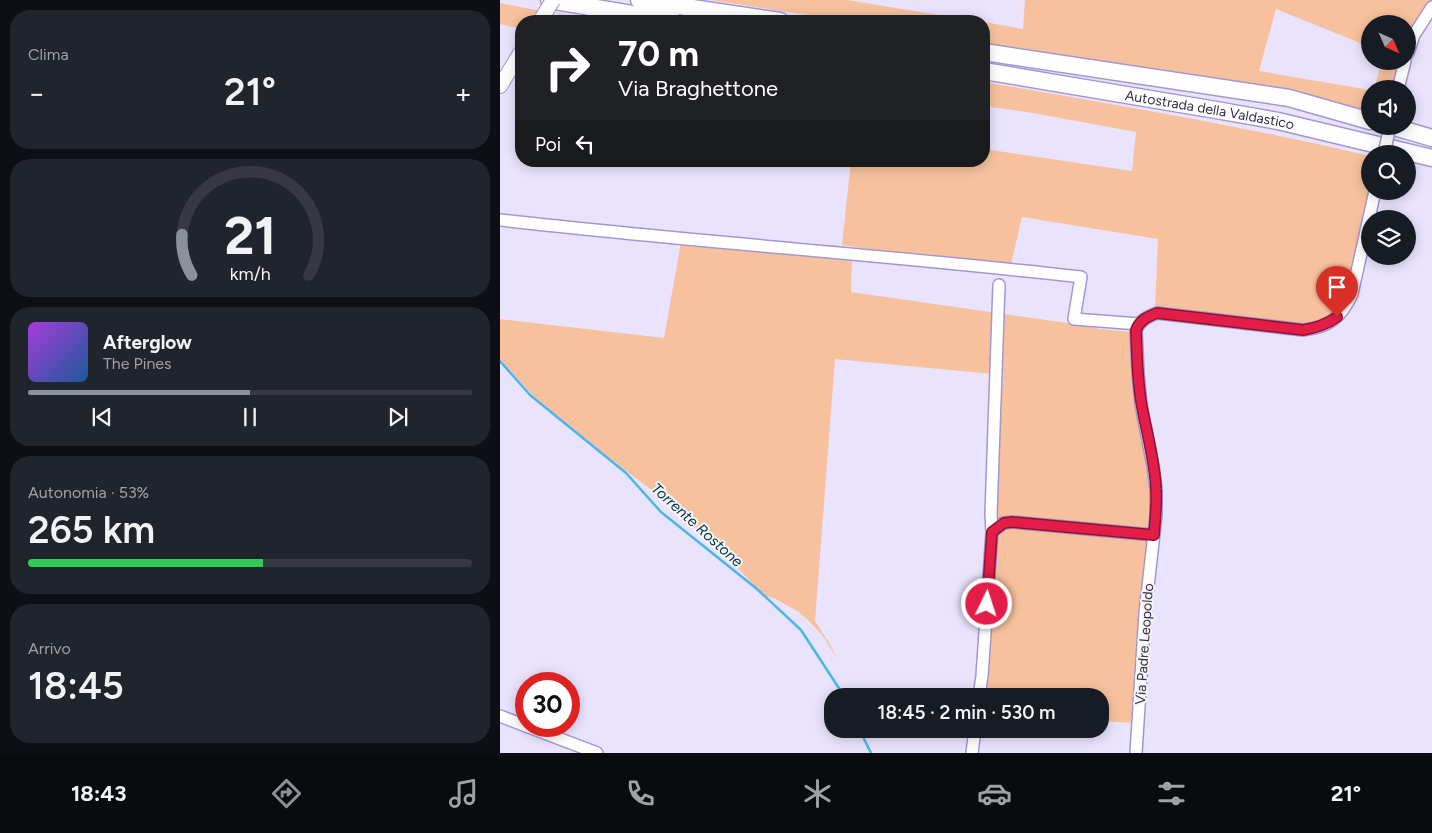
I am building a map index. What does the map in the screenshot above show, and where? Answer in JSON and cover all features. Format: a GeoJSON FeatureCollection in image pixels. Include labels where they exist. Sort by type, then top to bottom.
{"type":"FeatureCollection","features":[{"type":"Feature","properties":{"kind":"highway"},"geometry":{"type":"LineString","coordinates":[[549,0],[638,15]]}},
{"type":"Feature","properties":{"kind":"highway"},"geometry":{"type":"LineString","coordinates":[[639,0],[740,15]]}},
{"type":"Feature","properties":{"kind":"highway","name":"Autostrada della Valdastico"},"geometry":{"type":"LineString","coordinates":[[990,53],[1289,98],[1361,118]]}},
{"type":"Feature","properties":{"kind":"highway","name":"Autostrada della Valdastico"},"geometry":{"type":"LineString","coordinates":[[990,72],[1269,120],[1432,158]]}},
{"type":"Feature","properties":{"kind":"highway"},"geometry":{"type":"LineString","coordinates":[[1416,133],[1432,138]]}},
{"type":"Feature","properties":{"kind":"main road"},"geometry":{"type":"LineString","coordinates":[[544,15],[553,0]]}},
{"type":"Feature","properties":{"kind":"main road"},"geometry":{"type":"LineString","coordinates":[[500,86],[515,62]]}},
{"type":"Feature","properties":{"kind":"street"},"geometry":{"type":"LineString","coordinates":[[1416,32],[1432,7]]}},
{"type":"Feature","properties":{"kind":"street"},"geometry":{"type":"LineString","coordinates":[[500,220],[582,230],[971,265],[1081,277],[1074,319],[1139,324],[1147,316],[1157,313],[1303,330],[1327,324],[1346,307],[1352,294],[1373,200]]}},
{"type":"Feature","properties":{"kind":"street"},"geometry":{"type":"LineString","coordinates":[[981,688],[992,532],[999,285]]}},
{"type":"Feature","properties":{"kind":"street","name":"Via Padre Leopoldo"},"geometry":{"type":"LineString","coordinates":[[1136,753],[1144,613],[1156,516],[1156,489],[1138,373],[1136,330],[1139,324]]}},
{"type":"Feature","properties":{"kind":"street"},"geometry":{"type":"LineString","coordinates":[[992,532],[1004,523],[1012,522],[1154,535]]}},
{"type":"Feature","properties":{"kind":"street"},"geometry":{"type":"LineString","coordinates":[[500,716],[515,722]]}},
{"type":"Feature","properties":{"kind":"street"},"geometry":{"type":"LineString","coordinates":[[555,737],[596,753]]}},
{"type":"Feature","properties":{"kind":"street"},"geometry":{"type":"LineString","coordinates":[[972,753],[974,738]]}},
{"type":"Feature","properties":{"kind":"shaded area"},"geometry":{"type":"Polygon","coordinates":[[[710,0],[847,0],[939,15],[808,15],[710,0]]]}},
{"type":"Feature","properties":{"kind":"shaded area"},"geometry":{"type":"Polygon","coordinates":[[[1025,0],[1432,0],[1416,28],[1416,15],[1361,15],[1361,43],[1276,9],[1259,71],[1361,88],[1361,114],[990,44],[990,23],[1023,29],[1025,0]]]}},
{"type":"Feature","properties":{"kind":"shaded area"},"geometry":{"type":"Polygon","coordinates":[[[500,3],[541,11],[539,15],[515,15],[515,28],[500,24],[500,3]]]}},
{"type":"Feature","properties":{"kind":"shaded area"},"geometry":{"type":"Polygon","coordinates":[[[1379,70],[1400,70],[1398,80],[1377,80],[1379,70]]]}},
{"type":"Feature","properties":{"kind":"shaded area"},"geometry":{"type":"Polygon","coordinates":[[[990,83],[1226,125],[1361,154],[1361,200],[1368,200],[1366,210],[1361,210],[1361,231],[1345,302],[1329,320],[1305,326],[1155,309],[1158,239],[1022,217],[1011,264],[894,253],[842,245],[850,167],[990,167],[990,150],[1132,171],[1136,132],[990,107],[990,83]]]}},
{"type":"Feature","properties":{"kind":"shaded area"},"geometry":{"type":"Polygon","coordinates":[[[681,242],[852,259],[851,292],[1099,329],[1132,332],[1153,486],[1137,723],[1109,721],[1109,688],[985,688],[1003,375],[835,359],[815,621],[838,660],[823,636],[799,612],[774,598],[764,596],[736,566],[674,507],[605,455],[533,396],[500,359],[500,319],[664,338],[681,242]]]}},
{"type":"Feature","properties":{"kind":"waterway","name":"Torrente Rostone"},"geometry":{"type":"LineString","coordinates":[[500,361],[530,395],[626,473],[661,512],[757,589],[801,630],[839,688]]}},
{"type":"Feature","properties":{"kind":"waterway","name":"Torrente Rostone"},"geometry":{"type":"LineString","coordinates":[[864,738],[871,753]]}},
{"type":"Feature","properties":{"kind":"route"},"geometry":{"type":"LineString","coordinates":[[987,604],[992,532],[1004,523],[1012,522],[1154,535],[1156,489],[1138,373],[1136,330],[1142,320],[1147,316],[1157,313],[1303,330],[1327,324],[1337,317]]}}]}
